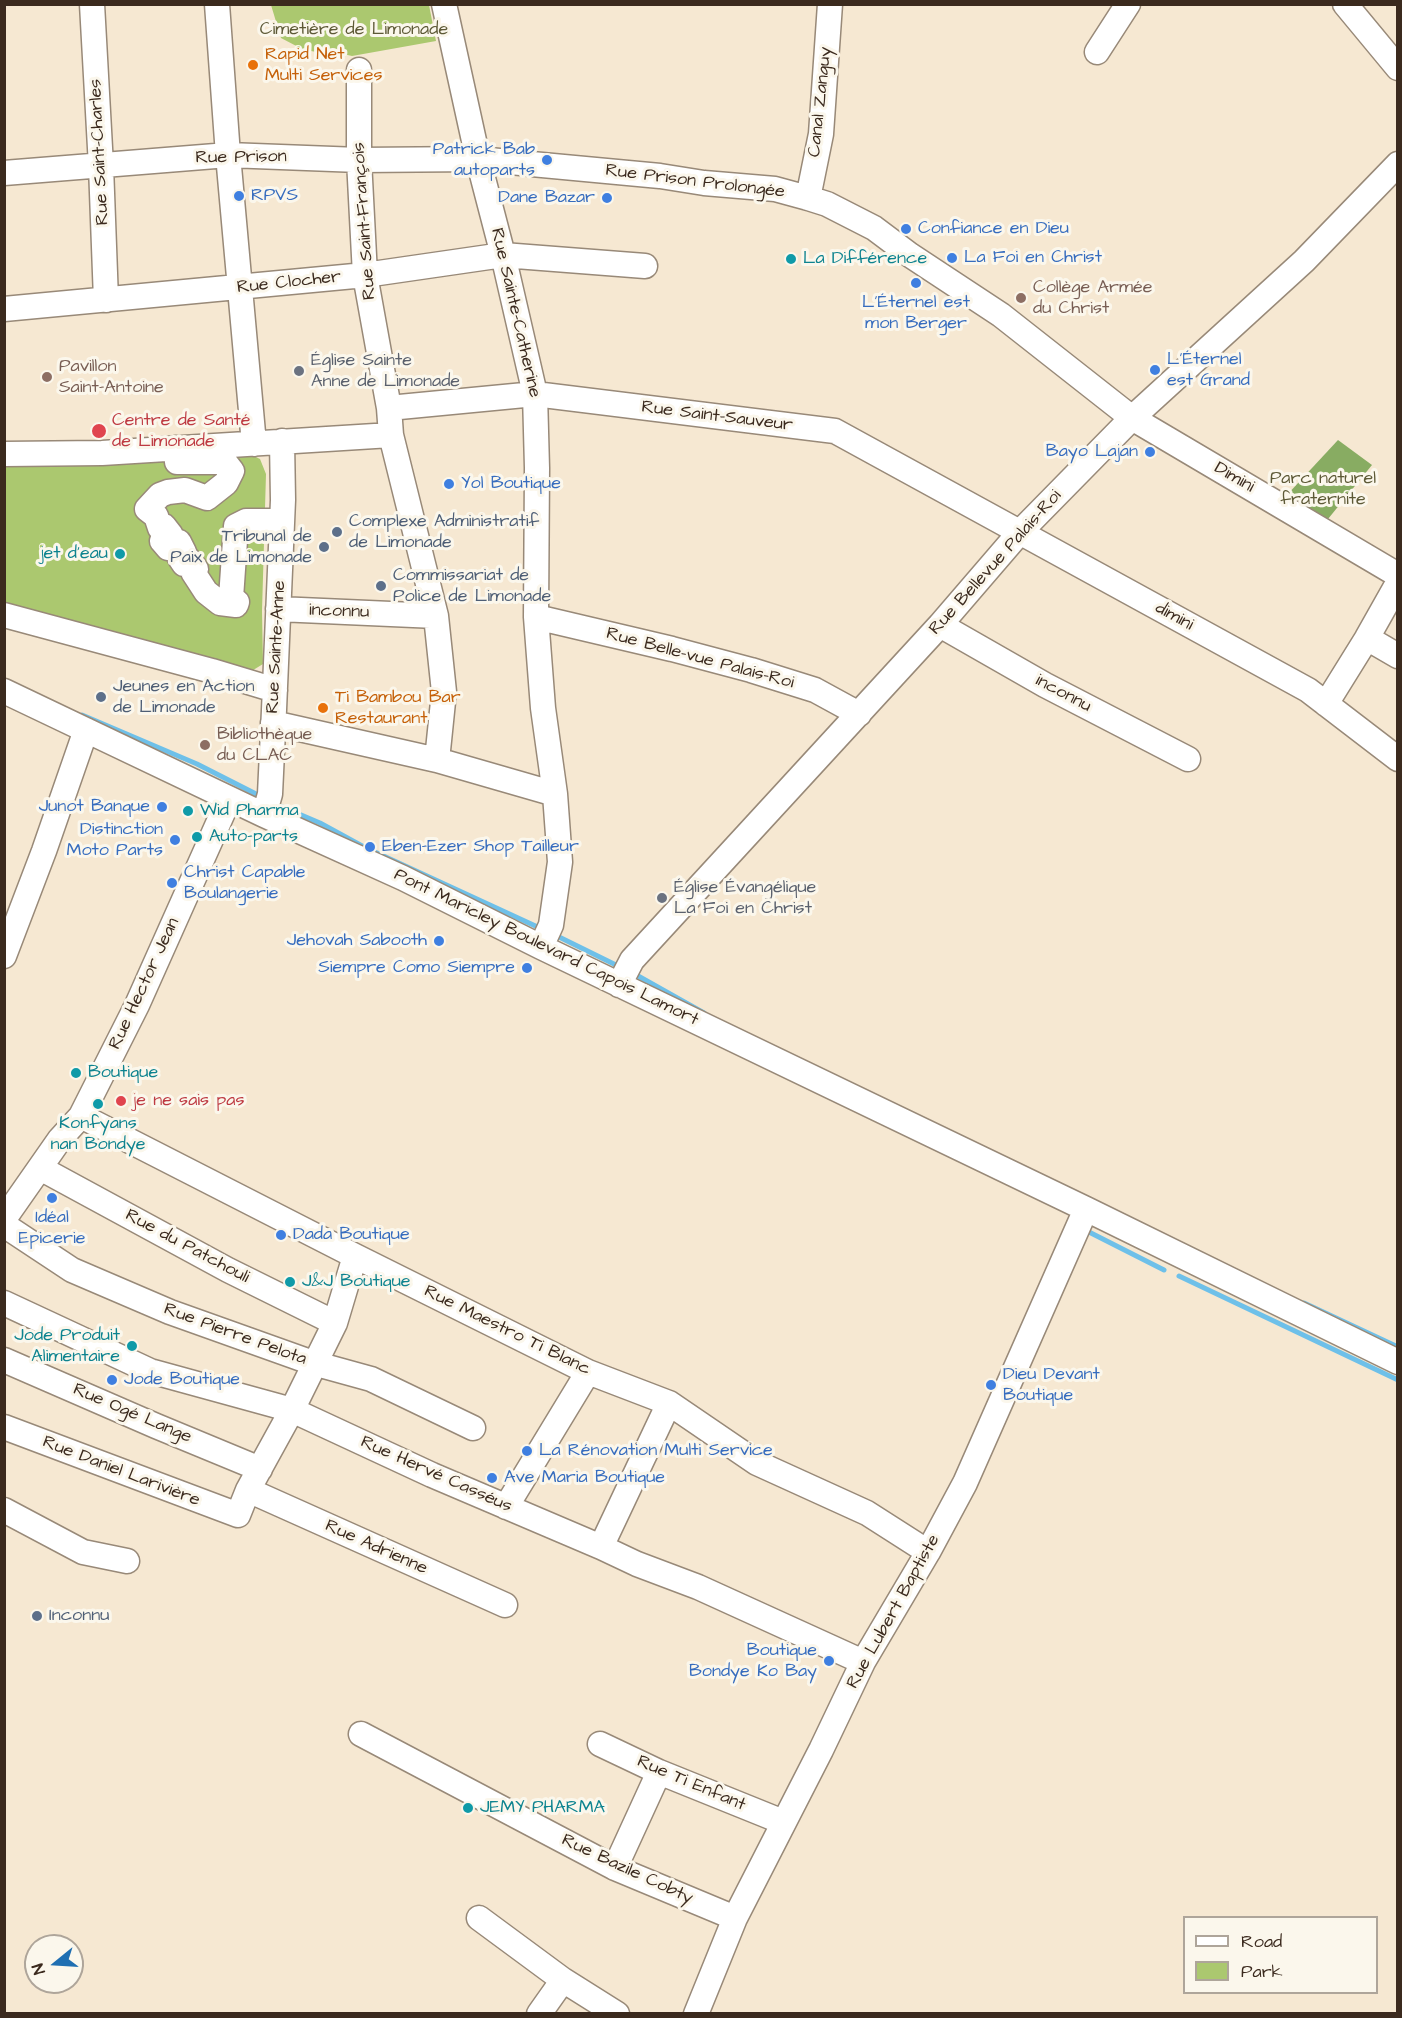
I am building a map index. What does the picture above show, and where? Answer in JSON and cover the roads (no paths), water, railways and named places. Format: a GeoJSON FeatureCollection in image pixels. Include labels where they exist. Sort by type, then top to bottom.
{"type":"FeatureCollection","features":[{"type":"Feature","properties":{"kind":"street","name":"Rue Saint-Charles"},"geometry":{"type":"LineString","coordinates":[[92,4],[106,300]]}},
{"type":"Feature","properties":{"kind":"street"},"geometry":{"type":"LineString","coordinates":[[217,4],[254,444]]}},
{"type":"Feature","properties":{"kind":"street","name":"Rue Sainte-Catherine"},"geometry":{"type":"LineString","coordinates":[[444,4],[478,159],[535,394],[536,617],[543,708],[555,794],[560,862],[546,936]]}},
{"type":"Feature","properties":{"kind":"street","name":"Canal Zanguy"},"geometry":{"type":"LineString","coordinates":[[808,198],[821,134],[830,4]]}},
{"type":"Feature","properties":{"kind":"street"},"geometry":{"type":"LineString","coordinates":[[1098,52],[1128,4]]}},
{"type":"Feature","properties":{"kind":"street"},"geometry":{"type":"LineString","coordinates":[[1345,4],[1398,68]]}},
{"type":"Feature","properties":{"kind":"street","name":"Rue Saint-François"},"geometry":{"type":"LineString","coordinates":[[359,70],[359,160],[365,275],[389,408],[391,435],[436,615],[444,692],[437,760]]}},
{"type":"Feature","properties":{"kind":"street","name":"Rue Prison"},"geometry":{"type":"LineString","coordinates":[[4,173],[228,155],[359,160],[478,159]]}},
{"type":"Feature","properties":{"kind":"street","name":"Rue Prison Prolongée"},"geometry":{"type":"LineString","coordinates":[[478,159],[775,189],[827,204],[874,228],[910,255],[1001,315],[1132,418]]}},
{"type":"Feature","properties":{"kind":"street","name":"Rue Bellevue Palais-Roi"},"geometry":{"type":"LineString","coordinates":[[624,974],[940,625],[1020,532],[1132,418],[1304,261],[1398,164]]}},
{"type":"Feature","properties":{"kind":"street","name":"Rue Clocher"},"geometry":{"type":"LineString","coordinates":[[4,309],[365,275],[503,255],[645,266]]}},
{"type":"Feature","properties":{"kind":"street","name":"Rue Saint-Sauveur"},"geometry":{"type":"LineString","coordinates":[[389,408],[535,394],[835,431],[1020,532]]}},
{"type":"Feature","properties":{"kind":"street","name":"Dimini"},"geometry":{"type":"LineString","coordinates":[[1132,418],[1398,575]]}},
{"type":"Feature","properties":{"kind":"street"},"geometry":{"type":"LineString","coordinates":[[4,454],[102,453],[391,435]]}},
{"type":"Feature","properties":{"kind":"street","name":"Rue Sainte-Anne"},"geometry":{"type":"LineString","coordinates":[[267,805],[270,708],[279,609],[282,441]]}},
{"type":"Feature","properties":{"kind":"street"},"geometry":{"type":"LineString","coordinates":[[176,448],[177,462],[225,462],[232,471],[226,483],[207,498],[185,490],[168,492],[160,495],[147,509],[156,516],[160,528],[164,526],[171,535],[162,541],[168,549],[173,543],[179,542],[184,552],[180,558],[184,564],[189,560],[206,592],[220,603],[236,605],[237,602],[231,598],[236,526],[246,521],[282,520]]}},
{"type":"Feature","properties":{"kind":"street","name":"dimini"},"geometry":{"type":"LineString","coordinates":[[1020,532],[1308,690],[1398,759]]}},
{"type":"Feature","properties":{"kind":"street"},"geometry":{"type":"LineString","coordinates":[[1326,704],[1398,583]]}},
{"type":"Feature","properties":{"kind":"street","name":"inconnu"},"geometry":{"type":"LineString","coordinates":[[279,609],[436,615]]}},
{"type":"Feature","properties":{"kind":"street"},"geometry":{"type":"LineString","coordinates":[[4,615],[212,670],[270,708],[555,794]]}},
{"type":"Feature","properties":{"kind":"street","name":"Rue Belle-vue Palais-Roi"},"geometry":{"type":"LineString","coordinates":[[536,617],[751,670],[815,690],[859,714]]}},
{"type":"Feature","properties":{"kind":"street","name":"inconnu"},"geometry":{"type":"LineString","coordinates":[[940,625],[1045,685],[1188,759]]}},
{"type":"Feature","properties":{"kind":"street"},"geometry":{"type":"LineString","coordinates":[[1367,638],[1398,656]]}},
{"type":"Feature","properties":{"kind":"street","name":"Pont Maricley Boulevard Capois Lamort"},"geometry":{"type":"LineString","coordinates":[[4,691],[230,799],[267,805],[403,878],[546,936],[1086,1209],[1398,1362]]}},
{"type":"Feature","properties":{"kind":"street"},"geometry":{"type":"LineString","coordinates":[[4,956],[86,730]]}},
{"type":"Feature","properties":{"kind":"street","name":"Rue Hector Jean"},"geometry":{"type":"LineString","coordinates":[[4,1219],[60,1139],[81,1116],[136,1005],[230,799]]}},
{"type":"Feature","properties":{"kind":"street","name":"Rue Maestro Ti Blanc"},"geometry":{"type":"LineString","coordinates":[[81,1116],[588,1372],[669,1403],[757,1463],[867,1513],[928,1552]]}},
{"type":"Feature","properties":{"kind":"street","name":"Rue du Patchouli"},"geometry":{"type":"LineString","coordinates":[[40,1168],[228,1270],[334,1323]]}},
{"type":"Feature","properties":{"kind":"street","name":"Rue Lubert Baptiste"},"geometry":{"type":"LineString","coordinates":[[696,2013],[735,1918],[863,1662],[928,1552],[965,1483],[1086,1209]]}},
{"type":"Feature","properties":{"kind":"street","name":"Rue Pierre Pelota"},"geometry":{"type":"LineString","coordinates":[[4,1225],[72,1270],[170,1312],[313,1363],[371,1379],[473,1428]]}},
{"type":"Feature","properties":{"kind":"street"},"geometry":{"type":"LineString","coordinates":[[248,1490],[292,1410],[334,1323],[355,1256]]}},
{"type":"Feature","properties":{"kind":"street","name":"Rue Hervé Casséus"},"geometry":{"type":"LineString","coordinates":[[4,1303],[150,1371],[292,1410],[506,1507],[637,1564],[698,1587],[863,1662]]}},
{"type":"Feature","properties":{"kind":"street","name":"Rue Ogé Lange"},"geometry":{"type":"LineString","coordinates":[[4,1360],[260,1469]]}},
{"type":"Feature","properties":{"kind":"street"},"geometry":{"type":"LineString","coordinates":[[506,1507],[588,1372]]}},
{"type":"Feature","properties":{"kind":"street"},"geometry":{"type":"LineString","coordinates":[[601,1547],[669,1403]]}},
{"type":"Feature","properties":{"kind":"street","name":"Rue Daniel Larivière"},"geometry":{"type":"LineString","coordinates":[[4,1427],[238,1515],[248,1490]]}},
{"type":"Feature","properties":{"kind":"street","name":"Rue Adrienne"},"geometry":{"type":"LineString","coordinates":[[248,1490],[505,1605]]}},
{"type":"Feature","properties":{"kind":"street"},"geometry":{"type":"LineString","coordinates":[[4,1510],[83,1552],[128,1561]]}},
{"type":"Feature","properties":{"kind":"street","name":"Rue Bazile Cobty"},"geometry":{"type":"LineString","coordinates":[[362,1734],[615,1868],[735,1918]]}},
{"type":"Feature","properties":{"kind":"street","name":"Rue Ti Enfant"},"geometry":{"type":"LineString","coordinates":[[600,1744],[659,1772],[783,1822]]}},
{"type":"Feature","properties":{"kind":"street"},"geometry":{"type":"LineString","coordinates":[[615,1868],[659,1772]]}},
{"type":"Feature","properties":{"kind":"street"},"geometry":{"type":"LineString","coordinates":[[479,1918],[563,1980],[617,2013]]}},
{"type":"Feature","properties":{"kind":"street"},"geometry":{"type":"LineString","coordinates":[[538,2013],[563,1980]]}},
{"type":"Feature","properties":{"kind":"waterway"},"geometry":{"type":"LineString","coordinates":[[82,715],[197,764],[262,797]]}},
{"type":"Feature","properties":{"kind":"waterway"},"geometry":{"type":"LineString","coordinates":[[273,803],[320,823],[364,847],[542,929]]}},
{"type":"Feature","properties":{"kind":"waterway"},"geometry":{"type":"LineString","coordinates":[[553,934],[620,967]]}},
{"type":"Feature","properties":{"kind":"waterway"},"geometry":{"type":"LineString","coordinates":[[631,972],[704,1013]]}},
{"type":"Feature","properties":{"kind":"waterway"},"geometry":{"type":"LineString","coordinates":[[1085,1230],[1164,1270]]}},
{"type":"Feature","properties":{"kind":"waterway"},"geometry":{"type":"LineString","coordinates":[[1179,1276],[1398,1380]]}},
{"type":"Feature","properties":{"kind":"waterway"},"geometry":{"type":"LineString","coordinates":[[1304,1303],[1398,1347]]}},
{"type":"Feature","properties":{"kind":"place","name":"Rapid Net Multi Services"},"geometry":{"type":"Point","coordinates":[253,65]}},
{"type":"Feature","properties":{"kind":"place","name":"Patrick Bab autoparts"},"geometry":{"type":"Point","coordinates":[547,160]}},
{"type":"Feature","properties":{"kind":"place","name":"RPVS"},"geometry":{"type":"Point","coordinates":[239,196]}},
{"type":"Feature","properties":{"kind":"place","name":"Dane Bazar"},"geometry":{"type":"Point","coordinates":[607,198]}},
{"type":"Feature","properties":{"kind":"place","name":"Confiance en Dieu"},"geometry":{"type":"Point","coordinates":[906,229]}},
{"type":"Feature","properties":{"kind":"place","name":"La Foi en Christ"},"geometry":{"type":"Point","coordinates":[952,258]}},
{"type":"Feature","properties":{"kind":"place","name":"La Différence"},"geometry":{"type":"Point","coordinates":[791,259]}},
{"type":"Feature","properties":{"kind":"place","name":"L'Éternel est mon Berger"},"geometry":{"type":"Point","coordinates":[916,283]}},
{"type":"Feature","properties":{"kind":"place","name":"Collège Armée du Christ"},"geometry":{"type":"Point","coordinates":[1021,298]}},
{"type":"Feature","properties":{"kind":"place","name":"L'Éternel est Grand"},"geometry":{"type":"Point","coordinates":[1155,370]}},
{"type":"Feature","properties":{"kind":"place","name":"Église Sainte Anne de Limonade"},"geometry":{"type":"Point","coordinates":[299,371]}},
{"type":"Feature","properties":{"kind":"place","name":"Pavillon Saint-Antoine"},"geometry":{"type":"Point","coordinates":[47,377]}},
{"type":"Feature","properties":{"kind":"place","name":"Centre de Santé de Limonade"},"geometry":{"type":"Point","coordinates":[99,431]}},
{"type":"Feature","properties":{"kind":"place","name":"Bayo Lajan"},"geometry":{"type":"Point","coordinates":[1150,452]}},
{"type":"Feature","properties":{"kind":"place","name":"Yol Boutique"},"geometry":{"type":"Point","coordinates":[449,484]}},
{"type":"Feature","properties":{"kind":"place","name":"Complexe Administratif de Limonade"},"geometry":{"type":"Point","coordinates":[337,532]}},
{"type":"Feature","properties":{"kind":"place","name":"Tribunal de Paix de Limonade"},"geometry":{"type":"Point","coordinates":[324,547]}},
{"type":"Feature","properties":{"kind":"place","name":"jet d'eau"},"geometry":{"type":"Point","coordinates":[120,554]}},
{"type":"Feature","properties":{"kind":"place","name":"Commissariat de Police de Limonade"},"geometry":{"type":"Point","coordinates":[381,586]}},
{"type":"Feature","properties":{"kind":"place","name":"Jeunes en Action de Limonade"},"geometry":{"type":"Point","coordinates":[101,697]}},
{"type":"Feature","properties":{"kind":"place","name":"Ti Bambou Bar Restaurant"},"geometry":{"type":"Point","coordinates":[323,708]}},
{"type":"Feature","properties":{"kind":"place","name":"Bibliothèque du CLAC"},"geometry":{"type":"Point","coordinates":[205,745]}},
{"type":"Feature","properties":{"kind":"place","name":"Junot Banque"},"geometry":{"type":"Point","coordinates":[162,807]}},
{"type":"Feature","properties":{"kind":"place","name":"Wid Pharma"},"geometry":{"type":"Point","coordinates":[188,811]}},
{"type":"Feature","properties":{"kind":"place","name":"Auto-parts"},"geometry":{"type":"Point","coordinates":[197,837]}},
{"type":"Feature","properties":{"kind":"place","name":"Distinction Moto Parts"},"geometry":{"type":"Point","coordinates":[175,840]}},
{"type":"Feature","properties":{"kind":"place","name":"Eben-Ezer Shop Tailleur"},"geometry":{"type":"Point","coordinates":[370,847]}},
{"type":"Feature","properties":{"kind":"place","name":"Christ Capable Boulangerie"},"geometry":{"type":"Point","coordinates":[172,883]}},
{"type":"Feature","properties":{"kind":"place","name":"Église Évangélique La Foi en Christ"},"geometry":{"type":"Point","coordinates":[662,898]}},
{"type":"Feature","properties":{"kind":"place","name":"Jehovah Sabooth"},"geometry":{"type":"Point","coordinates":[439,941]}},
{"type":"Feature","properties":{"kind":"place","name":"Siempre Como Siempre"},"geometry":{"type":"Point","coordinates":[527,968]}},
{"type":"Feature","properties":{"kind":"place","name":"Boutique"},"geometry":{"type":"Point","coordinates":[76,1073]}},
{"type":"Feature","properties":{"kind":"place","name":"je ne sais pas"},"geometry":{"type":"Point","coordinates":[121,1101]}},
{"type":"Feature","properties":{"kind":"place","name":"Konfyans nan Bondye"},"geometry":{"type":"Point","coordinates":[98,1104]}},
{"type":"Feature","properties":{"kind":"place","name":"Idéal Epicerie"},"geometry":{"type":"Point","coordinates":[52,1198]}},
{"type":"Feature","properties":{"kind":"place","name":"Dada Boutique"},"geometry":{"type":"Point","coordinates":[281,1235]}},
{"type":"Feature","properties":{"kind":"place","name":"J&J Boutique"},"geometry":{"type":"Point","coordinates":[290,1282]}},
{"type":"Feature","properties":{"kind":"place","name":"Jode Produit Alimentaire"},"geometry":{"type":"Point","coordinates":[132,1346]}},
{"type":"Feature","properties":{"kind":"place","name":"Jode Boutique"},"geometry":{"type":"Point","coordinates":[112,1380]}},
{"type":"Feature","properties":{"kind":"place","name":"Dieu Devant Boutique"},"geometry":{"type":"Point","coordinates":[991,1385]}},
{"type":"Feature","properties":{"kind":"place","name":"La Rénovation Multi Service"},"geometry":{"type":"Point","coordinates":[527,1451]}},
{"type":"Feature","properties":{"kind":"place","name":"Ave Maria Boutique"},"geometry":{"type":"Point","coordinates":[492,1478]}},
{"type":"Feature","properties":{"kind":"place","name":"Inconnu"},"geometry":{"type":"Point","coordinates":[37,1616]}},
{"type":"Feature","properties":{"kind":"place","name":"Boutique Bondye Ko Bay"},"geometry":{"type":"Point","coordinates":[829,1661]}},
{"type":"Feature","properties":{"kind":"place","name":"JEMY PHARMA"},"geometry":{"type":"Point","coordinates":[468,1808]}},
{"type":"Feature","properties":{"kind":"park label","name":"Cimetière de Limonade"},"geometry":{"type":"Point","coordinates":[354,30]}},
{"type":"Feature","properties":{"kind":"park label","name":"Parc naturel fraternite"},"geometry":{"type":"Point","coordinates":[1323,489]}}]}
